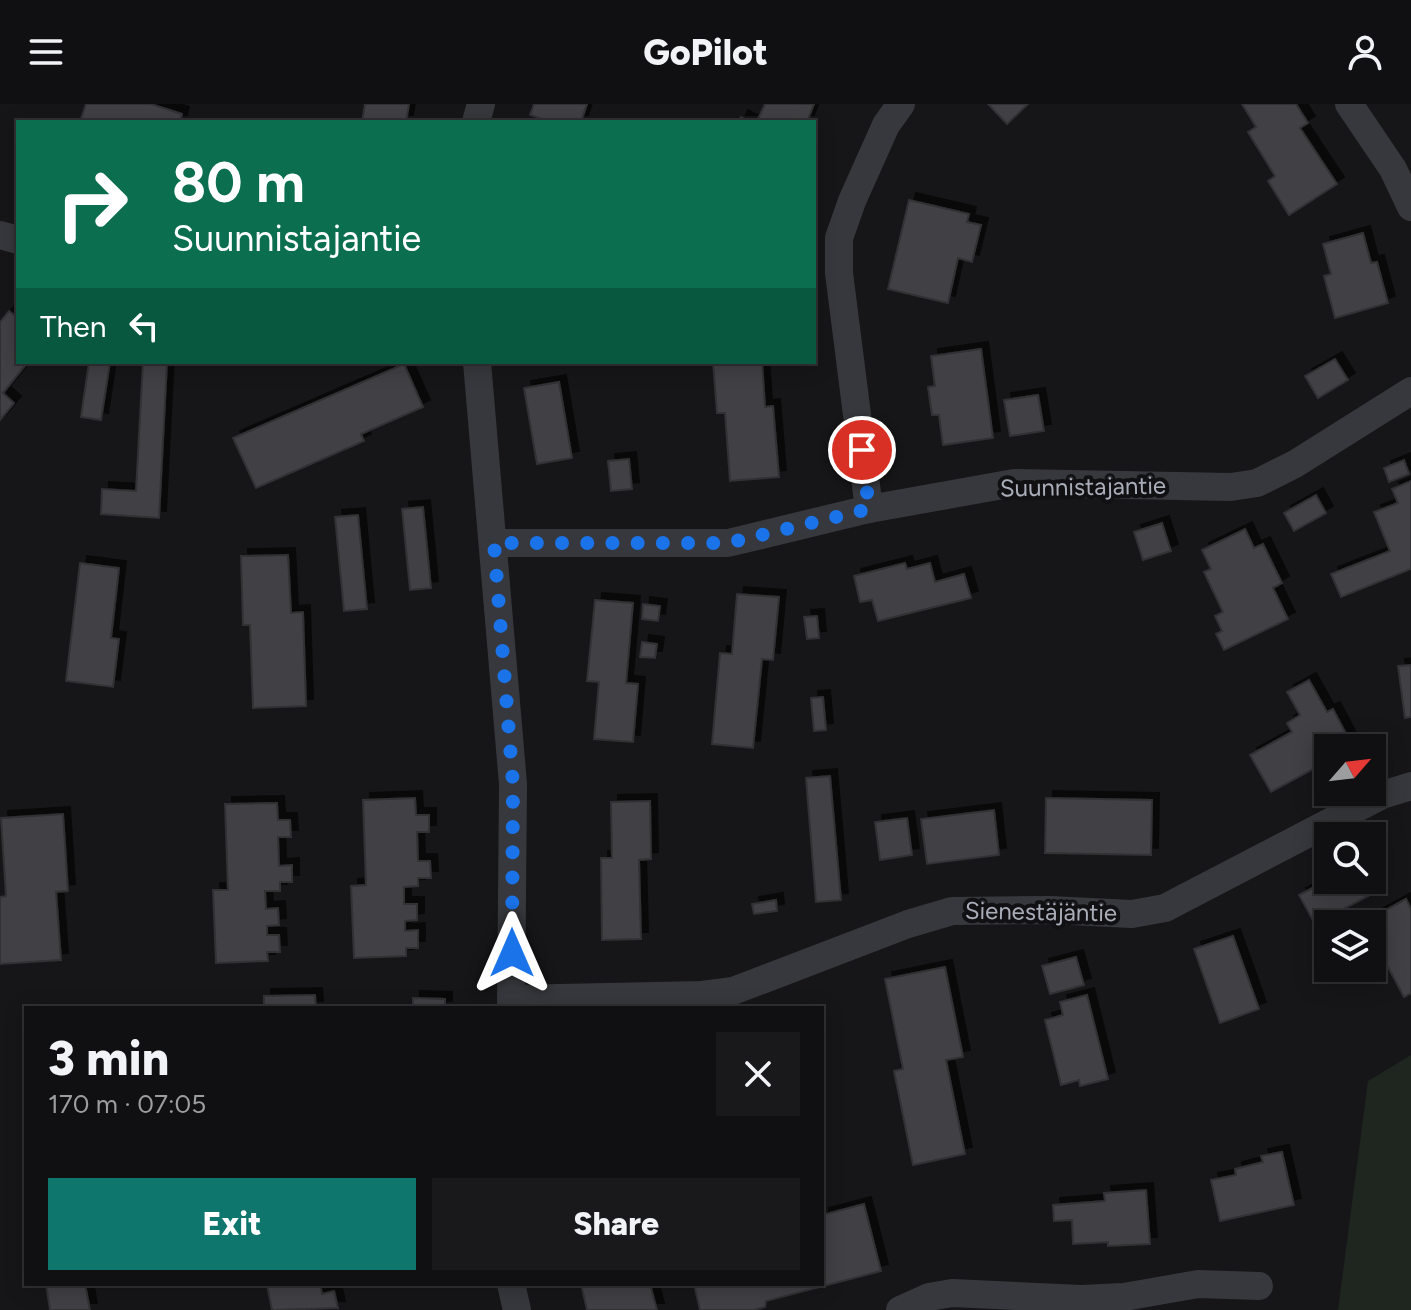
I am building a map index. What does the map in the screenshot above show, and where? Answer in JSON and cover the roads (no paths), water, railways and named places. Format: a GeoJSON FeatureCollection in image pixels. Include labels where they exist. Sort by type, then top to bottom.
{"type":"FeatureCollection","features":[{"type":"Feature","properties":{"kind":"street"},"geometry":{"type":"LineString","coordinates":[[869,509],[839,273],[839,238],[886,125],[901,104]]}},
{"type":"Feature","properties":{"kind":"street"},"geometry":{"type":"LineString","coordinates":[[1349,104],[1393,169],[1411,207]]}},
{"type":"Feature","properties":{"kind":"street"},"geometry":{"type":"LineString","coordinates":[[477,364],[513,784],[512,1004]]}},
{"type":"Feature","properties":{"kind":"street","name":"Suunnistajantie"},"geometry":{"type":"LineString","coordinates":[[494,543],[728,543],[869,509],[1014,483],[1231,487],[1257,483],[1295,464],[1411,391]]}},
{"type":"Feature","properties":{"kind":"street","name":"Sienestäjäntie"},"geometry":{"type":"LineString","coordinates":[[512,1004],[733,991],[908,924],[952,911],[1050,910],[1132,914],[1165,908],[1382,795],[1411,786]]}},
{"type":"Feature","properties":{"kind":"street"},"geometry":{"type":"LineString","coordinates":[[900,1310],[929,1297],[952,1293],[1081,1299],[1124,1297],[1198,1284],[1259,1286]]}},
{"type":"Feature","properties":{"kind":"street"},"geometry":{"type":"LineString","coordinates":[[511,1286],[517,1310]]}}]}
